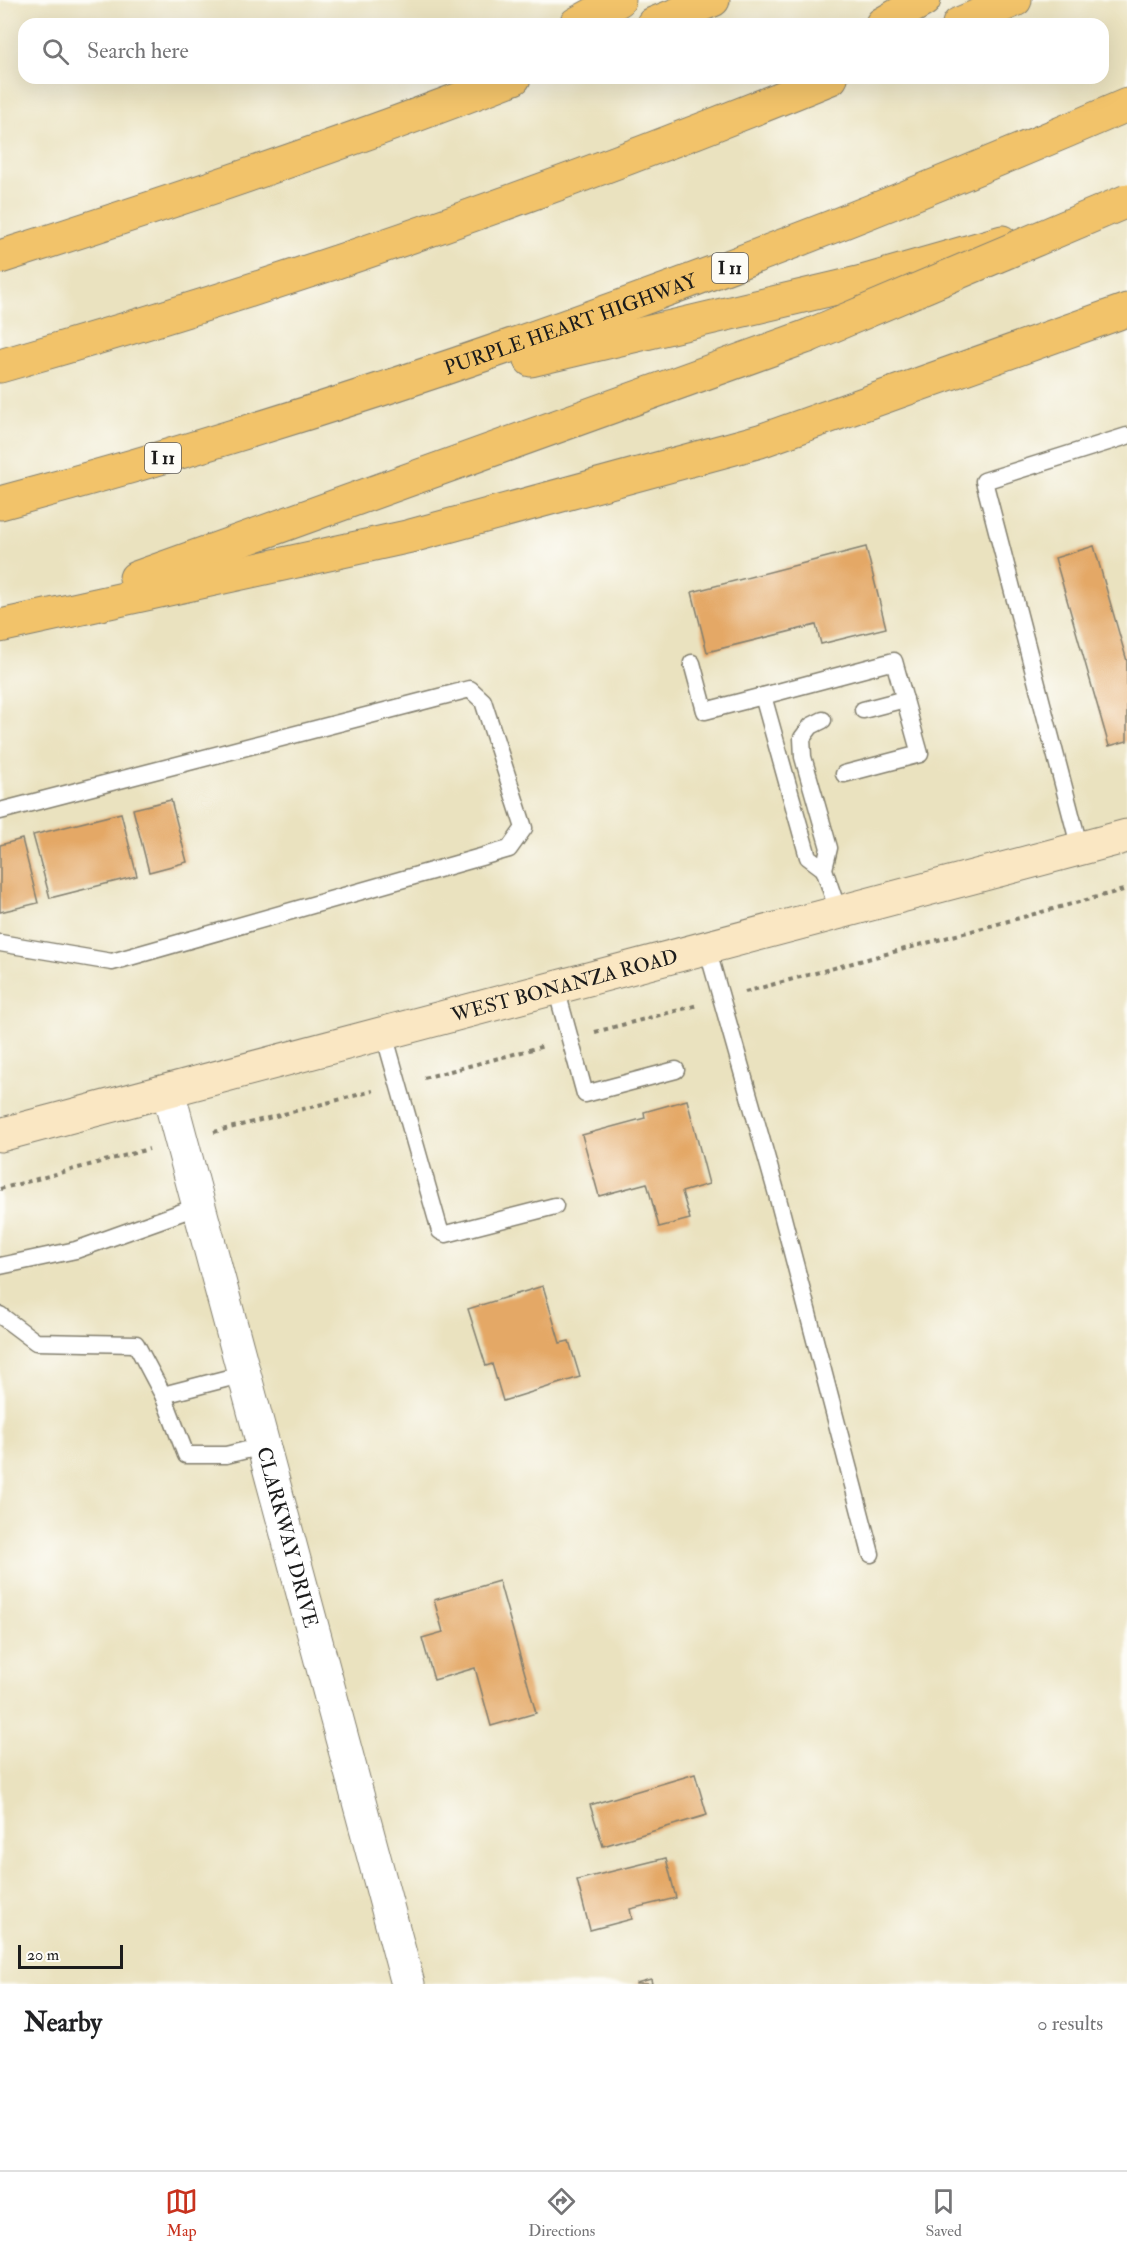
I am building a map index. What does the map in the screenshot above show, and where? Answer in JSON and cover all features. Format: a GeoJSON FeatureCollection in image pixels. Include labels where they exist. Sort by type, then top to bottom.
{"type":"FeatureCollection","features":[{"type":"Feature","properties":{"kind":"highway"},"geometry":{"type":"LineString","coordinates":[[587,18],[619,0]]}},
{"type":"Feature","properties":{"kind":"highway"},"geometry":{"type":"LineString","coordinates":[[668,18],[713,0]]}},
{"type":"Feature","properties":{"kind":"highway"},"geometry":{"type":"LineString","coordinates":[[892,18],[924,0]]}},
{"type":"Feature","properties":{"kind":"highway"},"geometry":{"type":"LineString","coordinates":[[973,18],[1015,0]]}},
{"type":"Feature","properties":{"kind":"highway"},"geometry":{"type":"LineString","coordinates":[[394,125],[467,84]]}},
{"type":"Feature","properties":{"kind":"highway"},"geometry":{"type":"LineString","coordinates":[[0,257],[176,202],[394,125],[499,84]]}},
{"type":"Feature","properties":{"kind":"highway"},"geometry":{"type":"LineString","coordinates":[[671,143],[775,84]]}},
{"type":"Feature","properties":{"kind":"highway"},"geometry":{"type":"LineString","coordinates":[[0,366],[193,310],[526,197],[671,143],[816,84]]}},
{"type":"Feature","properties":{"kind":"highway","name":"PURPLE HEART HIGHWAY"},"geometry":{"type":"LineString","coordinates":[[0,503],[167,457],[536,339],[696,281],[886,207],[1127,105]]}},
{"type":"Feature","properties":{"kind":"highway"},"geometry":{"type":"LineString","coordinates":[[325,408],[862,282],[1127,203]]}},
{"type":"Feature","properties":{"kind":"highway"},"geometry":{"type":"LineString","coordinates":[[5,625],[808,336],[1127,203]]}},
{"type":"Feature","properties":{"kind":"highway"},"geometry":{"type":"LineString","coordinates":[[5,625],[411,536],[760,441],[1127,310]]}},
{"type":"Feature","properties":{"kind":"main road","name":"WEST BONANZA ROAD"},"geometry":{"type":"LineString","coordinates":[[0,1135],[1127,836]]}},
{"type":"Feature","properties":{"kind":"street","name":"CLARKWAY DRIVE"},"geometry":{"type":"LineString","coordinates":[[168,1091],[408,1984]]}},
{"type":"Feature","properties":{"kind":"lane"},"geometry":{"type":"LineString","coordinates":[[1080,849],[984,481],[1127,435]]}},
{"type":"Feature","properties":{"kind":"lane"},"geometry":{"type":"LineString","coordinates":[[692,663],[705,711],[894,661],[920,754],[844,774]]}},
{"type":"Feature","properties":{"kind":"lane"},"geometry":{"type":"LineString","coordinates":[[0,811],[470,689],[483,701],[524,828],[509,849],[112,963],[0,943]]}},
{"type":"Feature","properties":{"kind":"lane"},"geometry":{"type":"LineString","coordinates":[[763,696],[808,857],[824,869]]}},
{"type":"Feature","properties":{"kind":"lane"},"geometry":{"type":"LineString","coordinates":[[863,710],[904,699]]}},
{"type":"Feature","properties":{"kind":"lane"},"geometry":{"type":"LineString","coordinates":[[823,720],[812,726],[802,738],[803,757],[829,848],[824,869],[839,914]]}},
{"type":"Feature","properties":{"kind":"lane"},"geometry":{"type":"LineString","coordinates":[[707,948],[776,1191],[871,1554]]}},
{"type":"Feature","properties":{"kind":"lane"},"geometry":{"type":"LineString","coordinates":[[556,988],[585,1094],[676,1070]]}},
{"type":"Feature","properties":{"kind":"lane"},"geometry":{"type":"LineString","coordinates":[[384,1034],[440,1231],[446,1234],[555,1206]]}},
{"type":"Feature","properties":{"kind":"lane"},"geometry":{"type":"LineString","coordinates":[[0,1266],[76,1250],[199,1206]]}},
{"type":"Feature","properties":{"kind":"lane"},"geometry":{"type":"LineString","coordinates":[[0,1315],[36,1342],[136,1344],[163,1395],[186,1455],[226,1455],[263,1446]]}},
{"type":"Feature","properties":{"kind":"lane"},"geometry":{"type":"LineString","coordinates":[[163,1395],[244,1374]]}},
{"type":"Feature","properties":{"kind":"building"},"geometry":{"type":"Polygon","coordinates":[[[1094,546],[1127,661],[1127,741],[1109,746],[1055,558],[1094,546]]]}},
{"type":"Feature","properties":{"kind":"building"},"geometry":{"type":"Polygon","coordinates":[[[866,547],[886,628],[821,644],[816,625],[707,652],[692,592],[866,547]]]}},
{"type":"Feature","properties":{"kind":"building"},"geometry":{"type":"Polygon","coordinates":[[[171,800],[187,862],[149,872],[133,809],[171,800]]]}},
{"type":"Feature","properties":{"kind":"building"},"geometry":{"type":"Polygon","coordinates":[[[121,813],[137,876],[50,898],[33,835],[121,813]]]}},
{"type":"Feature","properties":{"kind":"building"},"geometry":{"type":"Polygon","coordinates":[[[22,839],[38,903],[0,912],[0,845],[22,839]]]}},
{"type":"Feature","properties":{"kind":"building"},"geometry":{"type":"Polygon","coordinates":[[[687,1100],[709,1184],[682,1192],[690,1219],[659,1227],[647,1183],[599,1196],[582,1135],[645,1118],[644,1112],[687,1100]]]}},
{"type":"Feature","properties":{"kind":"building"},"geometry":{"type":"Polygon","coordinates":[[[543,1286],[560,1343],[569,1341],[580,1377],[503,1401],[492,1364],[486,1366],[468,1309],[543,1286]]]}},
{"type":"Feature","properties":{"kind":"building"},"geometry":{"type":"Polygon","coordinates":[[[499,1581],[536,1713],[491,1726],[475,1668],[434,1680],[422,1638],[443,1632],[434,1600],[499,1581]]]}},
{"type":"Feature","properties":{"kind":"building"},"geometry":{"type":"Polygon","coordinates":[[[695,1774],[707,1815],[603,1846],[590,1805],[695,1774]]]}},
{"type":"Feature","properties":{"kind":"building"},"geometry":{"type":"Polygon","coordinates":[[[666,1858],[676,1898],[630,1909],[632,1919],[590,1930],[577,1880],[666,1858]]]}},
{"type":"Feature","properties":{"kind":"building"},"geometry":{"type":"Polygon","coordinates":[[[651,1979],[652,1984],[636,1984],[636,1983],[651,1979]]]}}]}
